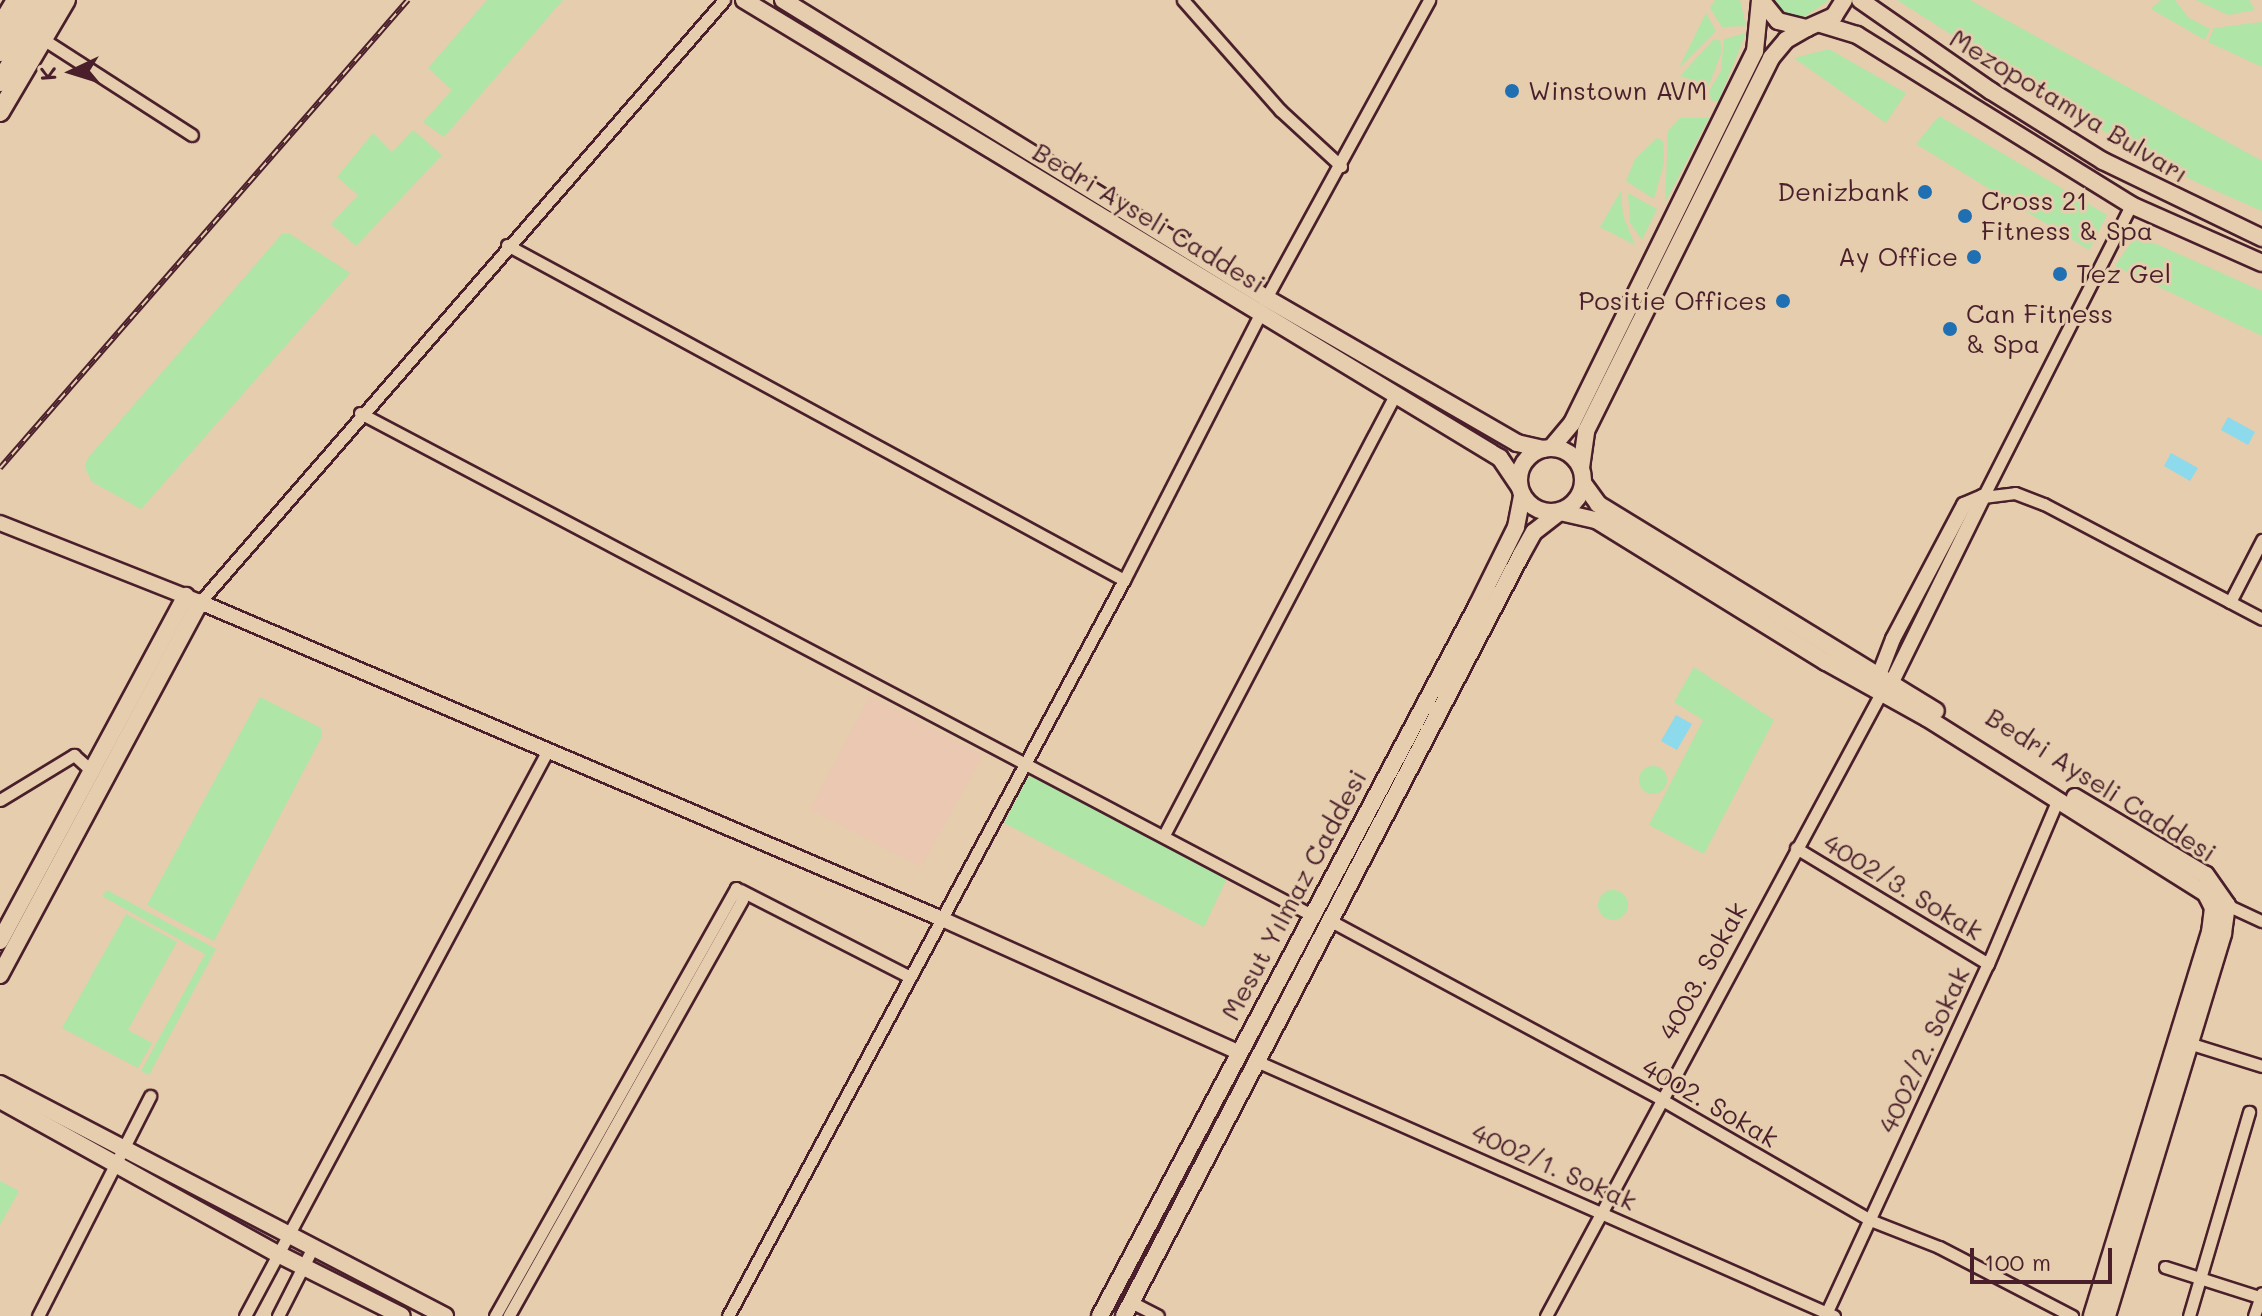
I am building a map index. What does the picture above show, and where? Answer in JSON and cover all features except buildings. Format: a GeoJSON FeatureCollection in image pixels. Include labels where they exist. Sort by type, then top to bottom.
{"type":"FeatureCollection","features":[{"type":"Feature","properties":{"kind":"highway"},"geometry":{"type":"LineString","coordinates":[[0,27],[16,0]]}},
{"type":"Feature","properties":{"kind":"highway"},"geometry":{"type":"LineString","coordinates":[[0,52],[30,0]]}},
{"type":"Feature","properties":{"kind":"highway"},"geometry":{"type":"LineString","coordinates":[[0,82],[48,0]]}},
{"type":"Feature","properties":{"kind":"highway"},"geometry":{"type":"LineString","coordinates":[[0,112],[66,0]]}},
{"type":"Feature","properties":{"kind":"main road","name":"Bedri Ayseli Caddesi"},"geometry":{"type":"LineString","coordinates":[[744,0],[1500,458],[1521,490]]}},
{"type":"Feature","properties":{"kind":"main road","name":"Bedri Ayseli Caddesi"},"geometry":{"type":"LineString","coordinates":[[783,0],[1266,298],[1517,443],[1547,448]]}},
{"type":"Feature","properties":{"kind":"main road","name":"Mezopotamya Bulvarı"},"geometry":{"type":"LineString","coordinates":[[1760,0],[1778,21],[1857,35],[2131,205],[2262,263]]}},
{"type":"Feature","properties":{"kind":"main road"},"geometry":{"type":"LineString","coordinates":[[1760,0],[1755,51],[1572,423],[1547,448],[1521,467],[1521,490],[1536,508],[1560,512],[1578,498],[1586,431],[1771,58],[1786,40],[1814,26],[1844,0]]}},
{"type":"Feature","properties":{"kind":"main road","name":"Mezopotamya Bulvarı"},"geometry":{"type":"LineString","coordinates":[[1860,0],[1991,91],[2103,161],[2262,238]]}},
{"type":"Feature","properties":{"kind":"main road"},"geometry":{"type":"LineString","coordinates":[[1547,448],[1570,454],[1582,475]]}},
{"type":"Feature","properties":{"kind":"main road","name":"Bedri Ayseli Caddesi"},"geometry":{"type":"LineString","coordinates":[[1582,475],[1598,504],[2194,883],[2213,908],[2210,932],[2092,1316]]}},
{"type":"Feature","properties":{"kind":"main road","name":"Mesut Yılmaz Caddesi"},"geometry":{"type":"LineString","coordinates":[[1100,1316],[1310,914],[1483,593],[1523,510],[1521,490]]}},
{"type":"Feature","properties":{"kind":"main road","name":"Bedri Ayseli Caddesi"},"geometry":{"type":"LineString","coordinates":[[1560,512],[1596,520],[2206,875],[2227,905]]}},
{"type":"Feature","properties":{"kind":"main road","name":"Mesut Yılmaz Caddesi"},"geometry":{"type":"LineString","coordinates":[[1128,1309],[1254,1060],[1534,532],[1560,512]]}},
{"type":"Feature","properties":{"kind":"main road"},"geometry":{"type":"LineString","coordinates":[[0,941],[92,771],[193,599]]}},
{"type":"Feature","properties":{"kind":"main road"},"geometry":{"type":"LineString","coordinates":[[0,975],[193,599]]}},
{"type":"Feature","properties":{"kind":"main road"},"geometry":{"type":"LineString","coordinates":[[2107,1316],[2227,905]]}},
{"type":"Feature","properties":{"kind":"main road"},"geometry":{"type":"LineString","coordinates":[[0,1084],[311,1251],[445,1316]]}},
{"type":"Feature","properties":{"kind":"main road"},"geometry":{"type":"LineString","coordinates":[[0,1100],[114,1166],[402,1316]]}},
{"type":"Feature","properties":{"kind":"street"},"geometry":{"type":"LineString","coordinates":[[193,599],[724,0]]}},
{"type":"Feature","properties":{"kind":"street"},"geometry":{"type":"LineString","coordinates":[[1183,0],[1280,110],[1341,166]]}},
{"type":"Feature","properties":{"kind":"street"},"geometry":{"type":"LineString","coordinates":[[1266,298],[1341,166],[1429,0]]}},
{"type":"Feature","properties":{"kind":"street"},"geometry":{"type":"LineString","coordinates":[[43,39],[192,135]]}},
{"type":"Feature","properties":{"kind":"street"},"geometry":{"type":"LineString","coordinates":[[1882,687],[1983,497],[2131,205]]}},
{"type":"Feature","properties":{"kind":"street"},"geometry":{"type":"LineString","coordinates":[[507,245],[1124,580]]}},
{"type":"Feature","properties":{"kind":"street"},"geometry":{"type":"LineString","coordinates":[[728,1316],[1124,580],[1260,314]]}},
{"type":"Feature","properties":{"kind":"street"},"geometry":{"type":"LineString","coordinates":[[1164,835],[1395,395]]}},
{"type":"Feature","properties":{"kind":"street"},"geometry":{"type":"LineString","coordinates":[[360,413],[1310,914]]}},
{"type":"Feature","properties":{"kind":"street"},"geometry":{"type":"LineString","coordinates":[[1983,497],[2015,493],[2044,504],[2262,619]]}},
{"type":"Feature","properties":{"kind":"street"},"geometry":{"type":"LineString","coordinates":[[0,523],[193,599],[548,750],[942,919],[1238,1052]]}},
{"type":"Feature","properties":{"kind":"street"},"geometry":{"type":"LineString","coordinates":[[2230,602],[2262,540]]}},
{"type":"Feature","properties":{"kind":"street","name":"4003. Sokak"},"geometry":{"type":"LineString","coordinates":[[1546,1316],[1659,1098],[1882,687]]}},
{"type":"Feature","properties":{"kind":"street"},"geometry":{"type":"LineString","coordinates":[[245,1316],[548,750]]}},
{"type":"Feature","properties":{"kind":"street"},"geometry":{"type":"LineString","coordinates":[[0,800],[74,755],[92,771]]}},
{"type":"Feature","properties":{"kind":"street","name":"4002/2. Sokak"},"geometry":{"type":"LineString","coordinates":[[1829,1315],[1988,964],[2058,799]]}},
{"type":"Feature","properties":{"kind":"street","name":"4002/3. Sokak"},"geometry":{"type":"LineString","coordinates":[[1796,848],[1988,964]]}},
{"type":"Feature","properties":{"kind":"street"},"geometry":{"type":"LineString","coordinates":[[495,1316],[732,888],[910,977]]}},
{"type":"Feature","properties":{"kind":"street"},"geometry":{"type":"LineString","coordinates":[[509,1316],[742,900],[740,890]]}},
{"type":"Feature","properties":{"kind":"street"},"geometry":{"type":"LineString","coordinates":[[2227,905],[2262,921]]}},
{"type":"Feature","properties":{"kind":"street","name":"4002. Sokak"},"geometry":{"type":"LineString","coordinates":[[1329,920],[1659,1098],[1870,1220],[1939,1247],[2072,1316]]}},
{"type":"Feature","properties":{"kind":"street"},"geometry":{"type":"LineString","coordinates":[[2188,1043],[2262,1066]]}},
{"type":"Feature","properties":{"kind":"street","name":"4002/1. Sokak"},"geometry":{"type":"LineString","coordinates":[[1254,1060],[1601,1211],[1829,1315]]}},
{"type":"Feature","properties":{"kind":"street"},"geometry":{"type":"LineString","coordinates":[[38,1316],[150,1096]]}},
{"type":"Feature","properties":{"kind":"street"},"geometry":{"type":"LineString","coordinates":[[2189,1316],[2249,1112]]}},
{"type":"Feature","properties":{"kind":"street"},"geometry":{"type":"LineString","coordinates":[[278,1316],[311,1251]]}},
{"type":"Feature","properties":{"kind":"street"},"geometry":{"type":"LineString","coordinates":[[2165,1267],[2261,1296],[2254,1316]]}},
{"type":"Feature","properties":{"kind":"street"},"geometry":{"type":"LineString","coordinates":[[1128,1309],[1158,1316]]}},
{"type":"Feature","properties":{"kind":"shaded area"},"geometry":{"type":"Polygon","coordinates":[[[870,696],[983,755],[921,867],[810,809],[870,696]]]}},
{"type":"Feature","properties":{"kind":"green space"},"geometry":{"type":"Polygon","coordinates":[[[487,0],[563,0],[444,137],[423,122],[452,90],[428,68],[487,0]]]}},
{"type":"Feature","properties":{"kind":"green space"},"geometry":{"type":"Polygon","coordinates":[[[1715,0],[1740,0],[1746,26],[1722,27],[1710,8],[1715,0]]]}},
{"type":"Feature","properties":{"kind":"green space"},"geometry":{"type":"Polygon","coordinates":[[[1772,0],[1829,0],[1803,18],[1783,13],[1772,0]]]}},
{"type":"Feature","properties":{"kind":"green space"},"geometry":{"type":"Polygon","coordinates":[[[1897,0],[1970,0],[2262,161],[2262,211],[2196,182],[2093,125],[1897,0]]]}},
{"type":"Feature","properties":{"kind":"green space"},"geometry":{"type":"Polygon","coordinates":[[[2161,0],[2175,0],[2189,18],[2210,29],[2205,40],[2151,9],[2161,0]]]}},
{"type":"Feature","properties":{"kind":"green space"},"geometry":{"type":"Polygon","coordinates":[[[2196,0],[2249,0],[2255,10],[2228,15],[2196,0]]]}},
{"type":"Feature","properties":{"kind":"green space"},"geometry":{"type":"Polygon","coordinates":[[[1706,13],[1716,31],[1679,68],[1706,13]]]}},
{"type":"Feature","properties":{"kind":"green space"},"geometry":{"type":"Polygon","coordinates":[[[2262,22],[2262,67],[2208,42],[2214,28],[2262,22]]]}},
{"type":"Feature","properties":{"kind":"green space"},"geometry":{"type":"Polygon","coordinates":[[[1746,33],[1718,102],[1711,100],[1709,91],[1721,71],[1724,39],[1746,33]]]}},
{"type":"Feature","properties":{"kind":"green space"},"geometry":{"type":"Polygon","coordinates":[[[1713,40],[1720,40],[1722,51],[1709,85],[1680,76],[1713,40]]]}},
{"type":"Feature","properties":{"kind":"green space"},"geometry":{"type":"Polygon","coordinates":[[[1829,49],[1906,93],[1886,123],[1794,58],[1829,49]]]}},
{"type":"Feature","properties":{"kind":"green space"},"geometry":{"type":"Polygon","coordinates":[[[1939,116],[2107,215],[2089,250],[1916,144],[1939,116]]]}},
{"type":"Feature","properties":{"kind":"green space"},"geometry":{"type":"Polygon","coordinates":[[[1680,118],[1709,118],[1665,203],[1668,131],[1680,118]]]}},
{"type":"Feature","properties":{"kind":"green space"},"geometry":{"type":"Polygon","coordinates":[[[413,130],[442,155],[356,246],[331,224],[358,195],[337,177],[373,133],[392,152],[413,130]]]}},
{"type":"Feature","properties":{"kind":"green space"},"geometry":{"type":"Polygon","coordinates":[[[1657,138],[1663,141],[1664,163],[1654,199],[1626,181],[1635,159],[1657,138]]]}},
{"type":"Feature","properties":{"kind":"green space"},"geometry":{"type":"Polygon","coordinates":[[[1621,191],[1623,215],[1635,245],[1600,227],[1621,191]]]}},
{"type":"Feature","properties":{"kind":"green space"},"geometry":{"type":"Polygon","coordinates":[[[1628,193],[1657,209],[1642,240],[1630,223],[1628,193]]]}},
{"type":"Feature","properties":{"kind":"green space"},"geometry":{"type":"Polygon","coordinates":[[[282,234],[290,234],[350,273],[141,509],[92,482],[85,468],[87,459],[282,234]]]}},
{"type":"Feature","properties":{"kind":"green space"},"geometry":{"type":"Polygon","coordinates":[[[2136,235],[2262,291],[2262,336],[2115,266],[2136,235]]]}},
{"type":"Feature","properties":{"kind":"green space"},"geometry":{"type":"Polygon","coordinates":[[[1694,667],[1774,720],[1704,854],[1649,825],[1703,720],[1674,702],[1694,667]]]}},
{"type":"Feature","properties":{"kind":"green space"},"geometry":{"type":"Polygon","coordinates":[[[260,697],[321,728],[322,736],[214,941],[147,905],[260,697]]]}},
{"type":"Feature","properties":{"kind":"green space"},"geometry":{"type":"Polygon","coordinates":[[[1653,766],[1663,770],[1667,780],[1663,790],[1653,794],[1643,790],[1639,780],[1643,770],[1653,766]]]}},
{"type":"Feature","properties":{"kind":"green space"},"geometry":{"type":"Polygon","coordinates":[[[1035,776],[1227,878],[1204,927],[1004,823],[1028,777],[1035,776]]]}},
{"type":"Feature","properties":{"kind":"green space"},"geometry":{"type":"Polygon","coordinates":[[[107,890],[216,949],[149,1075],[141,1071],[205,954],[102,896],[107,890]]]}},
{"type":"Feature","properties":{"kind":"green space"},"geometry":{"type":"Polygon","coordinates":[[[1613,890],[1624,894],[1628,905],[1624,916],[1613,920],[1602,916],[1598,905],[1602,894],[1613,890]]]}},
{"type":"Feature","properties":{"kind":"green space"},"geometry":{"type":"Polygon","coordinates":[[[126,914],[177,942],[128,1030],[152,1043],[138,1068],[62,1028],[126,914]]]}},
{"type":"Feature","properties":{"kind":"green space"},"geometry":{"type":"Polygon","coordinates":[[[0,1181],[19,1191],[0,1225],[0,1181]]]}},
{"type":"Feature","properties":{"kind":"water"},"geometry":{"type":"Polygon","coordinates":[[[2228,417],[2255,432],[2248,445],[2221,430],[2228,417]]]}},
{"type":"Feature","properties":{"kind":"water"},"geometry":{"type":"Polygon","coordinates":[[[2171,453],[2198,468],[2190,481],[2164,466],[2171,453]]]}},
{"type":"Feature","properties":{"kind":"water"},"geometry":{"type":"Polygon","coordinates":[[[1676,715],[1692,724],[1677,750],[1661,741],[1676,715]]]}},
{"type":"Feature","properties":{"kind":"railway"},"geometry":{"type":"LineString","coordinates":[[0,468],[408,0]]}},
{"type":"Feature","properties":{"kind":"place","name":"Winstown AVM"},"geometry":{"type":"Point","coordinates":[1512,91]}},
{"type":"Feature","properties":{"kind":"place","name":"Denizbank"},"geometry":{"type":"Point","coordinates":[1925,192]}},
{"type":"Feature","properties":{"kind":"place","name":"Cross 21 Fitness & Spa"},"geometry":{"type":"Point","coordinates":[1965,216]}},
{"type":"Feature","properties":{"kind":"place","name":"Ay Office"},"geometry":{"type":"Point","coordinates":[1974,257]}},
{"type":"Feature","properties":{"kind":"place","name":"Tez Gel"},"geometry":{"type":"Point","coordinates":[2060,274]}},
{"type":"Feature","properties":{"kind":"place","name":"Positie Offices"},"geometry":{"type":"Point","coordinates":[1783,301]}},
{"type":"Feature","properties":{"kind":"place","name":"Can Fitness & Spa"},"geometry":{"type":"Point","coordinates":[1950,329]}}]}
